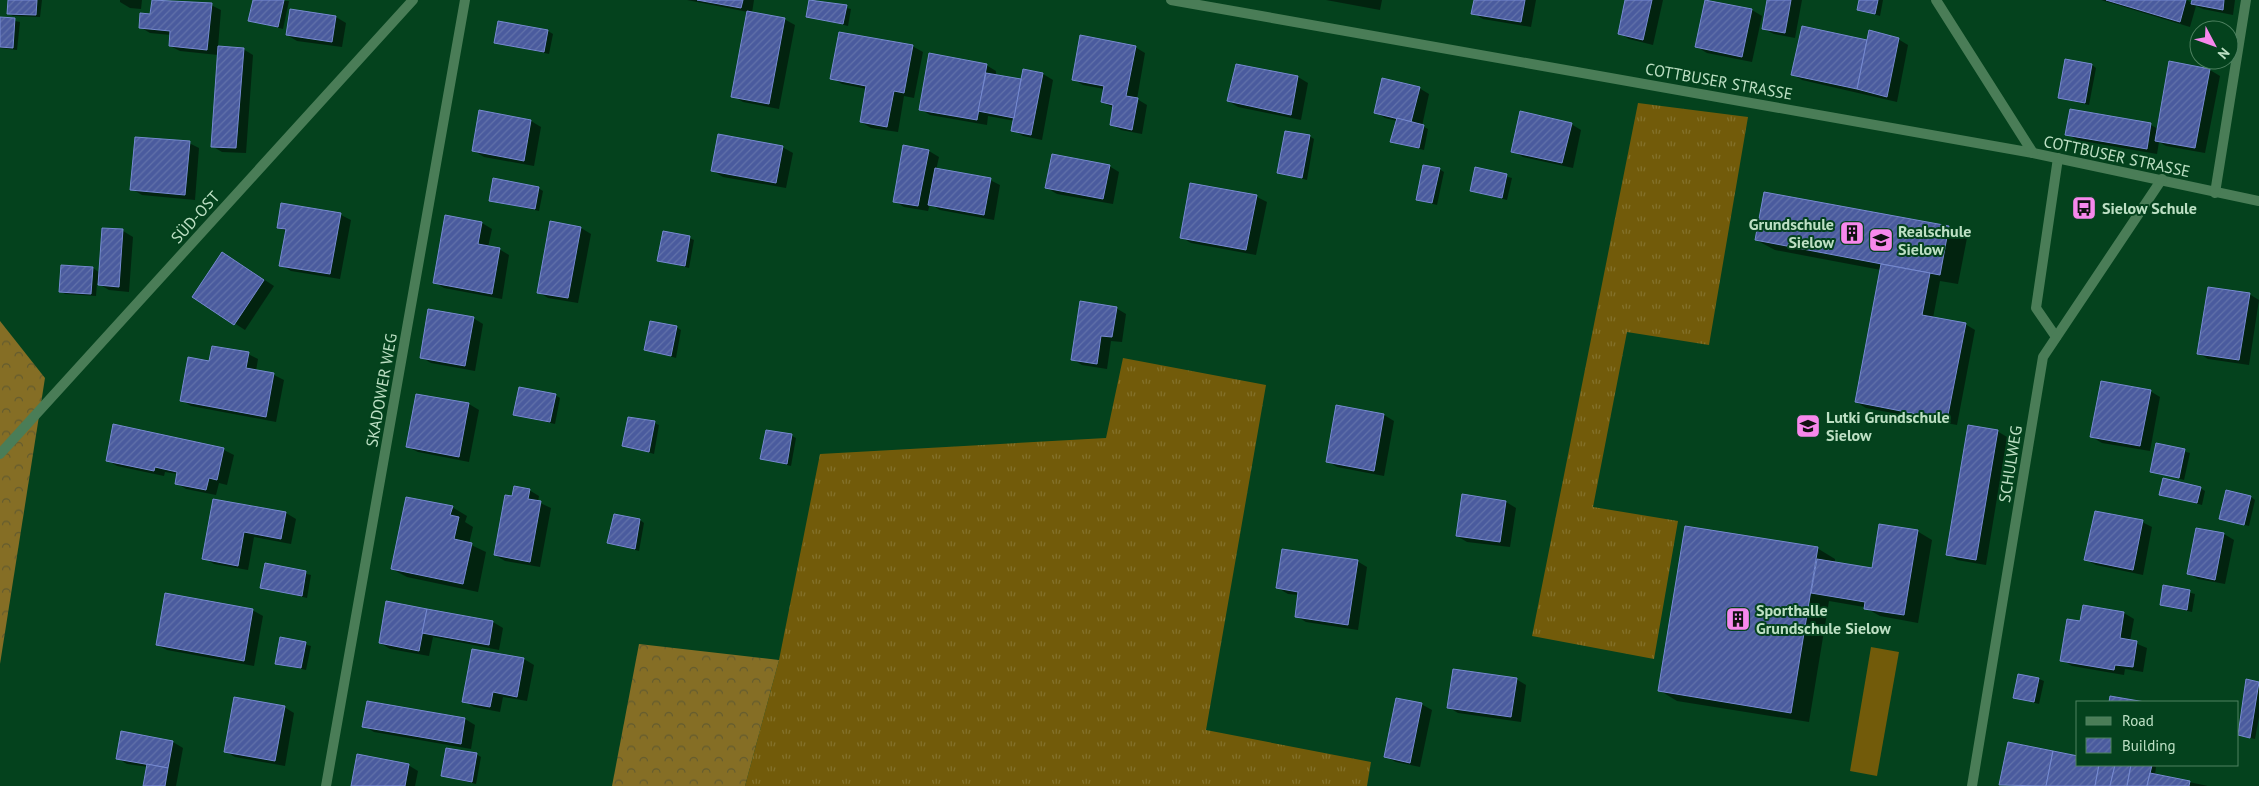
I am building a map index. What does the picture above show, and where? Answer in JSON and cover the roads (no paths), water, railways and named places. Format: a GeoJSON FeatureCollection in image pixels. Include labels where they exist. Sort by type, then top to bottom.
{"type":"FeatureCollection","features":[{"type":"Feature","properties":{"kind":"street","name":"SÜD-OST"},"geometry":{"type":"LineString","coordinates":[[0,454],[413,0]]}},
{"type":"Feature","properties":{"kind":"street","name":"SKADOWER WEG"},"geometry":{"type":"LineString","coordinates":[[326,786],[465,0]]}},
{"type":"Feature","properties":{"kind":"street","name":"COTTBUSER STRASSE"},"geometry":{"type":"LineString","coordinates":[[1171,0],[2033,153],[2259,201]]}},
{"type":"Feature","properties":{"kind":"street"},"geometry":{"type":"LineString","coordinates":[[1936,0],[2033,153]]}},
{"type":"Feature","properties":{"kind":"street"},"geometry":{"type":"LineString","coordinates":[[2215,193],[2246,0]]}},
{"type":"Feature","properties":{"kind":"street"},"geometry":{"type":"LineString","coordinates":[[2056,337],[2036,308],[2058,158]]}},
{"type":"Feature","properties":{"kind":"street","name":"SCHULWEG"},"geometry":{"type":"LineString","coordinates":[[1972,786],[2043,357],[2162,179]]}},
{"type":"Feature","properties":{"kind":"place","name":"Sielow Schule"},"geometry":{"type":"Point","coordinates":[2084,208]}},
{"type":"Feature","properties":{"kind":"place","name":"Grundschule Sielow"},"geometry":{"type":"Point","coordinates":[1852,233]}},
{"type":"Feature","properties":{"kind":"place","name":"Realschule Sielow"},"geometry":{"type":"Point","coordinates":[1881,240]}},
{"type":"Feature","properties":{"kind":"place","name":"Lutki Grundschule Sielow"},"geometry":{"type":"Point","coordinates":[1808,426]}},
{"type":"Feature","properties":{"kind":"place","name":"Sporthalle Grundschule Sielow"},"geometry":{"type":"Point","coordinates":[1738,619]}}]}
